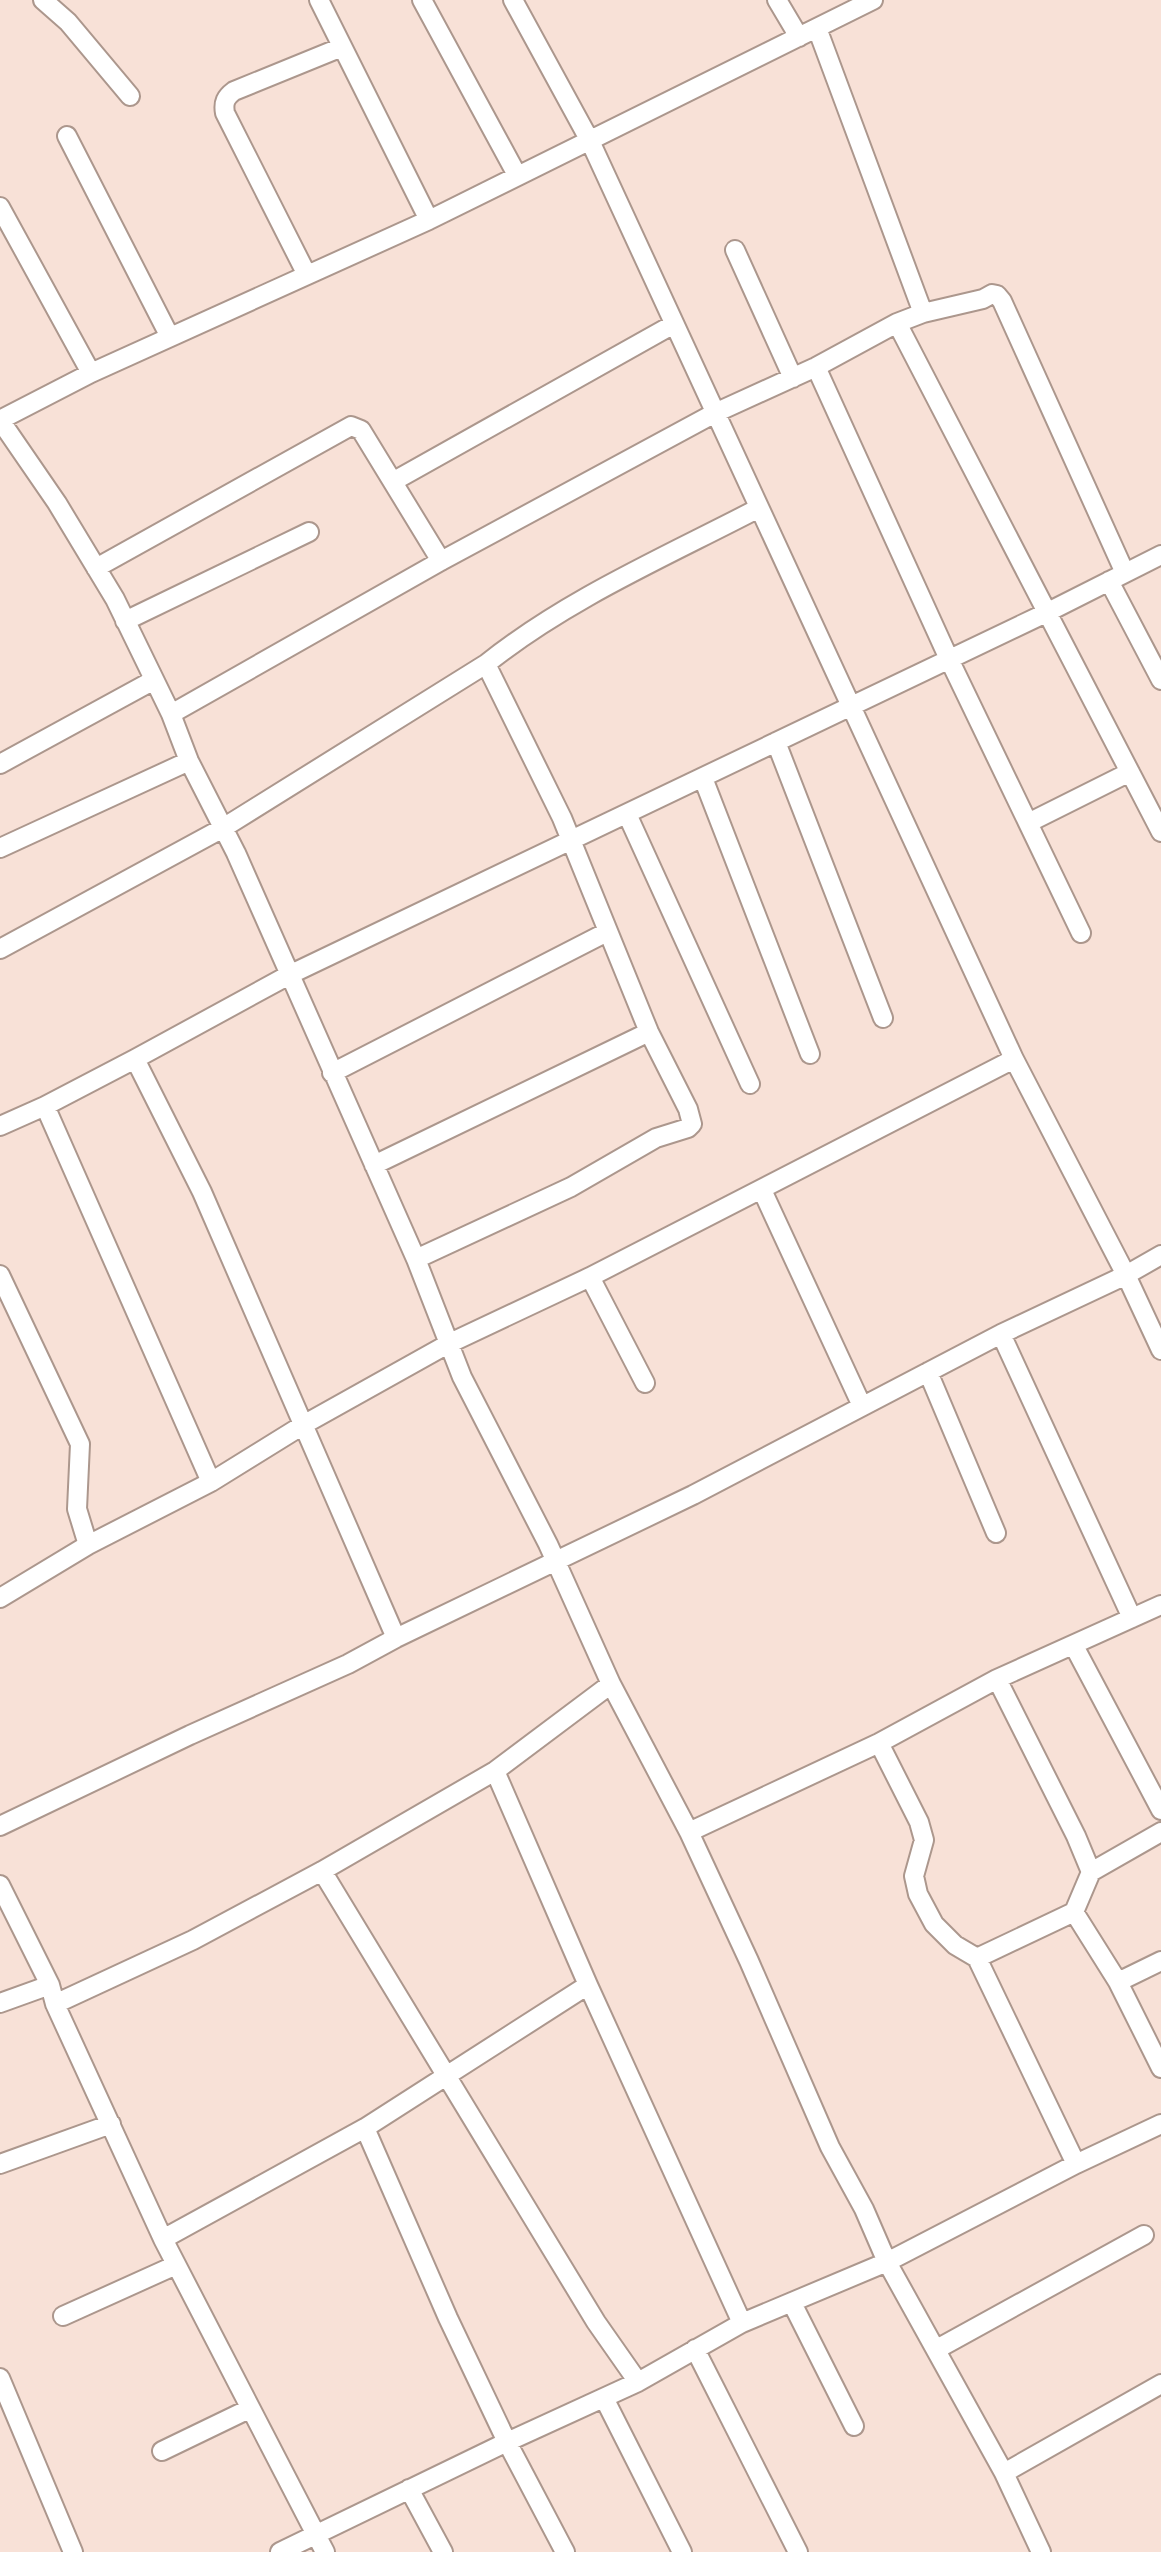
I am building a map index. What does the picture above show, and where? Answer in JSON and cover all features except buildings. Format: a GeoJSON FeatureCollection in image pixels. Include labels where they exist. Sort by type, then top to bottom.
{"type":"FeatureCollection","features":[{"type":"Feature","properties":{"kind":"street"},"geometry":{"type":"LineString","coordinates":[[43,0],[68,22],[130,96]]}},
{"type":"Feature","properties":{"kind":"street"},"geometry":{"type":"LineString","coordinates":[[319,0],[429,220]]}},
{"type":"Feature","properties":{"kind":"street"},"geometry":{"type":"LineString","coordinates":[[422,0],[517,175]]}},
{"type":"Feature","properties":{"kind":"street"},"geometry":{"type":"LineString","coordinates":[[513,0],[590,141],[1014,1059],[1126,1275],[1161,1350]]}},
{"type":"Feature","properties":{"kind":"street"},"geometry":{"type":"LineString","coordinates":[[777,0],[799,37]]}},
{"type":"Feature","properties":{"kind":"street"},"geometry":{"type":"LineString","coordinates":[[869,1],[429,220],[91,373],[0,420],[57,503],[96,568],[171,714],[189,761],[223,828],[416,1259],[462,1377],[556,1562],[611,1684],[689,1832],[830,2147],[864,2209],[887,2262],[1004,2473],[1041,2552]]}},
{"type":"Feature","properties":{"kind":"street"},"geometry":{"type":"LineString","coordinates":[[817,28],[923,313]]}},
{"type":"Feature","properties":{"kind":"street"},"geometry":{"type":"LineString","coordinates":[[307,275],[223,105],[227,96],[234,91],[342,47]]}},
{"type":"Feature","properties":{"kind":"street"},"geometry":{"type":"LineString","coordinates":[[67,136],[170,337]]}},
{"type":"Feature","properties":{"kind":"street"},"geometry":{"type":"LineString","coordinates":[[0,207],[91,373]]}},
{"type":"Feature","properties":{"kind":"street"},"geometry":{"type":"LineString","coordinates":[[735,250],[793,378]]}},
{"type":"Feature","properties":{"kind":"street"},"geometry":{"type":"LineString","coordinates":[[171,714],[441,561],[715,413],[816,367],[897,323],[992,294],[1002,301],[1161,680]]}},
{"type":"Feature","properties":{"kind":"street"},"geometry":{"type":"LineString","coordinates":[[897,323],[1161,832]]}},
{"type":"Feature","properties":{"kind":"street"},"geometry":{"type":"LineString","coordinates":[[394,481],[674,324]]}},
{"type":"Feature","properties":{"kind":"street"},"geometry":{"type":"LineString","coordinates":[[816,367],[949,659],[1081,933]]}},
{"type":"Feature","properties":{"kind":"street"},"geometry":{"type":"LineString","coordinates":[[96,568],[351,426],[361,430],[441,561]]}},
{"type":"Feature","properties":{"kind":"street"},"geometry":{"type":"LineString","coordinates":[[0,949],[223,828],[486,664],[513,642],[563,611],[759,508]]}},
{"type":"Feature","properties":{"kind":"street"},"geometry":{"type":"LineString","coordinates":[[125,621],[309,532]]}},
{"type":"Feature","properties":{"kind":"street"},"geometry":{"type":"LineString","coordinates":[[0,1126],[135,1059],[289,975],[1161,555]]}},
{"type":"Feature","properties":{"kind":"street"},"geometry":{"type":"LineString","coordinates":[[416,1259],[571,1187],[656,1138],[692,1124],[691,1116],[649,1032],[562,818],[486,664]]}},
{"type":"Feature","properties":{"kind":"street"},"geometry":{"type":"LineString","coordinates":[[0,764],[154,680]]}},
{"type":"Feature","properties":{"kind":"street"},"geometry":{"type":"LineString","coordinates":[[776,742],[883,1018]]}},
{"type":"Feature","properties":{"kind":"street"},"geometry":{"type":"LineString","coordinates":[[0,848],[189,761]]}},
{"type":"Feature","properties":{"kind":"street"},"geometry":{"type":"LineString","coordinates":[[1028,823],[1130,772]]}},
{"type":"Feature","properties":{"kind":"street"},"geometry":{"type":"LineString","coordinates":[[703,778],[810,1054]]}},
{"type":"Feature","properties":{"kind":"street"},"geometry":{"type":"LineString","coordinates":[[627,814],[750,1084]]}},
{"type":"Feature","properties":{"kind":"street"},"geometry":{"type":"LineString","coordinates":[[332,1073],[607,932]]}},
{"type":"Feature","properties":{"kind":"street"},"geometry":{"type":"LineString","coordinates":[[374,1165],[649,1032]]}},
{"type":"Feature","properties":{"kind":"street"},"geometry":{"type":"LineString","coordinates":[[135,1059],[202,1192],[396,1638]]}},
{"type":"Feature","properties":{"kind":"street"},"geometry":{"type":"LineString","coordinates":[[0,1598],[88,1545],[211,1482],[303,1425],[448,1344],[590,1277],[1014,1059]]}},
{"type":"Feature","properties":{"kind":"street"},"geometry":{"type":"LineString","coordinates":[[45,1106],[211,1482]]}},
{"type":"Feature","properties":{"kind":"street"},"geometry":{"type":"LineString","coordinates":[[762,1190],[862,1406]]}},
{"type":"Feature","properties":{"kind":"street"},"geometry":{"type":"LineString","coordinates":[[0,1826],[348,1664],[693,1495],[1001,1334],[1126,1275],[1161,1255]]}},
{"type":"Feature","properties":{"kind":"street"},"geometry":{"type":"LineString","coordinates":[[0,1275],[80,1444],[77,1509],[88,1545]]}},
{"type":"Feature","properties":{"kind":"street"},"geometry":{"type":"LineString","coordinates":[[590,1277],[645,1383]]}},
{"type":"Feature","properties":{"kind":"street"},"geometry":{"type":"LineString","coordinates":[[1001,1334],[1132,1618]]}},
{"type":"Feature","properties":{"kind":"street"},"geometry":{"type":"LineString","coordinates":[[928,1372],[996,1533]]}},
{"type":"Feature","properties":{"kind":"street"},"geometry":{"type":"LineString","coordinates":[[689,1832],[879,1743],[997,1679],[1161,1605]]}},
{"type":"Feature","properties":{"kind":"street"},"geometry":{"type":"LineString","coordinates":[[1074,1646],[1161,1810]]}},
{"type":"Feature","properties":{"kind":"street"},"geometry":{"type":"LineString","coordinates":[[997,1679],[1091,1872]]}},
{"type":"Feature","properties":{"kind":"street"},"geometry":{"type":"LineString","coordinates":[[55,2004],[193,1940],[322,1871],[495,1771],[611,1684]]}},
{"type":"Feature","properties":{"kind":"street"},"geometry":{"type":"LineString","coordinates":[[879,1743],[919,1822],[924,1840],[914,1876],[918,1894],[934,1924],[955,1945],[977,1958],[1076,2164]]}},
{"type":"Feature","properties":{"kind":"street"},"geometry":{"type":"LineString","coordinates":[[495,1771],[588,1985],[742,2323]]}},
{"type":"Feature","properties":{"kind":"street"},"geometry":{"type":"LineString","coordinates":[[977,1958],[1074,1912],[1091,1872],[1161,1832]]}},
{"type":"Feature","properties":{"kind":"street"},"geometry":{"type":"LineString","coordinates":[[322,1871],[596,2322],[638,2382]]}},
{"type":"Feature","properties":{"kind":"street"},"geometry":{"type":"LineString","coordinates":[[0,1885],[50,1985],[55,2004],[163,2239],[325,2552]]}},
{"type":"Feature","properties":{"kind":"street"},"geometry":{"type":"LineString","coordinates":[[1074,1912],[1118,1982],[1161,2068]]}},
{"type":"Feature","properties":{"kind":"street"},"geometry":{"type":"LineString","coordinates":[[1118,1982],[1161,1961]]}},
{"type":"Feature","properties":{"kind":"street"},"geometry":{"type":"LineString","coordinates":[[0,2003],[50,1985]]}},
{"type":"Feature","properties":{"kind":"street"},"geometry":{"type":"LineString","coordinates":[[163,2239],[365,2128],[588,1985]]}},
{"type":"Feature","properties":{"kind":"street"},"geometry":{"type":"LineString","coordinates":[[0,2164],[111,2124]]}},
{"type":"Feature","properties":{"kind":"street"},"geometry":{"type":"LineString","coordinates":[[280,2552],[638,2382],[742,2323],[887,2262],[1076,2164],[1161,2124]]}},
{"type":"Feature","properties":{"kind":"street"},"geometry":{"type":"LineString","coordinates":[[365,2128],[448,2318],[507,2442],[565,2552]]}},
{"type":"Feature","properties":{"kind":"street"},"geometry":{"type":"LineString","coordinates":[[937,2349],[1144,2235]]}},
{"type":"Feature","properties":{"kind":"street"},"geometry":{"type":"LineString","coordinates":[[63,2316],[176,2265]]}},
{"type":"Feature","properties":{"kind":"street"},"geometry":{"type":"LineString","coordinates":[[792,2303],[854,2426]]}},
{"type":"Feature","properties":{"kind":"street"},"geometry":{"type":"LineString","coordinates":[[695,2349],[798,2552]]}},
{"type":"Feature","properties":{"kind":"street"},"geometry":{"type":"LineString","coordinates":[[0,2378],[73,2552]]}},
{"type":"Feature","properties":{"kind":"street"},"geometry":{"type":"LineString","coordinates":[[1004,2473],[1161,2384]]}},
{"type":"Feature","properties":{"kind":"street"},"geometry":{"type":"LineString","coordinates":[[604,2398],[682,2552]]}},
{"type":"Feature","properties":{"kind":"street"},"geometry":{"type":"LineString","coordinates":[[162,2451],[249,2409]]}},
{"type":"Feature","properties":{"kind":"street"},"geometry":{"type":"LineString","coordinates":[[409,2489],[443,2552]]}}]}
